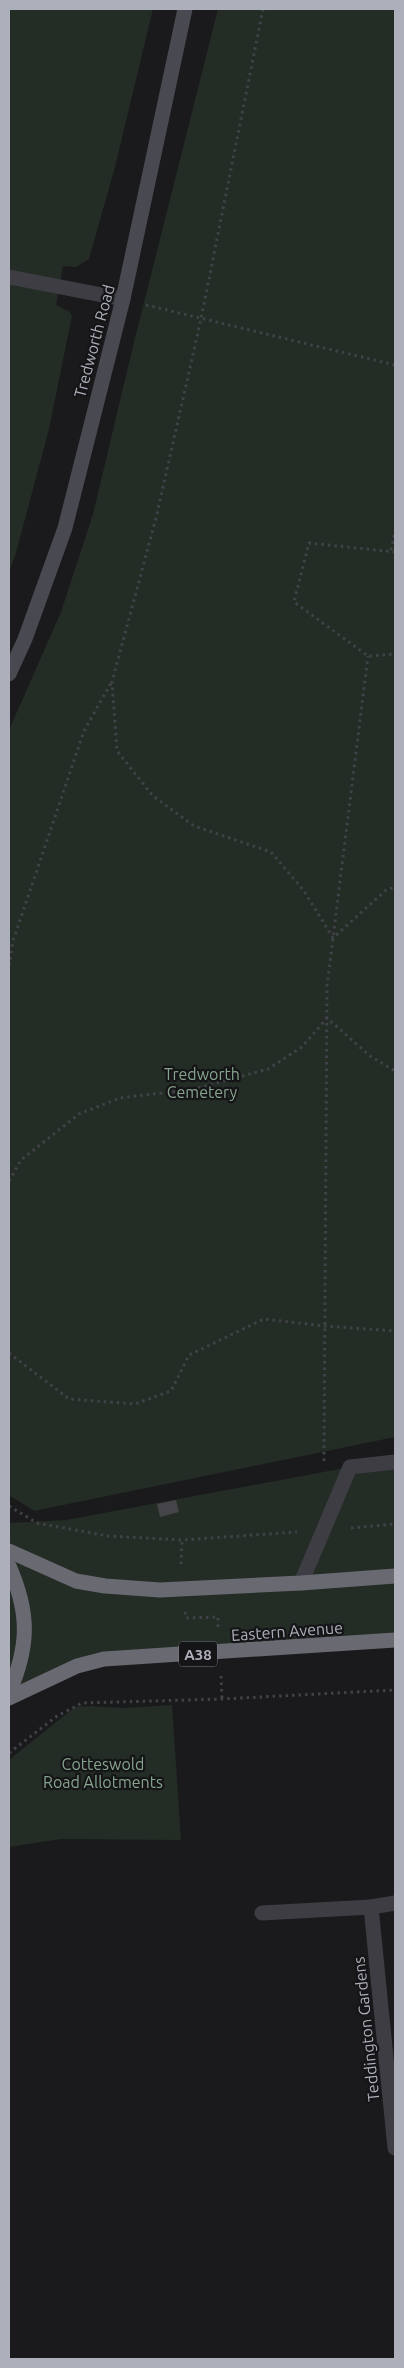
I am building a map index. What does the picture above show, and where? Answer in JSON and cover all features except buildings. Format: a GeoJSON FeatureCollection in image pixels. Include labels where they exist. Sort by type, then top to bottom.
{"type":"FeatureCollection","features":[{"type":"Feature","properties":{"kind":"highway"},"geometry":{"type":"LineString","coordinates":[[9,1552],[76,1581],[105,1586],[160,1590],[395,1576]]}},
{"type":"Feature","properties":{"kind":"highway"},"geometry":{"type":"LineString","coordinates":[[9,1566],[19,1591],[25,1620],[21,1666],[9,1693]]}},
{"type":"Feature","properties":{"kind":"highway","name":"Eastern Avenue"},"geometry":{"type":"LineString","coordinates":[[9,1698],[77,1666],[104,1659],[219,1653],[395,1640]]}},
{"type":"Feature","properties":{"kind":"street","name":"Tredworth Road"},"geometry":{"type":"LineString","coordinates":[[9,674],[25,638],[65,528],[123,299],[185,9]]}},
{"type":"Feature","properties":{"kind":"street"},"geometry":{"type":"LineString","coordinates":[[9,277],[123,299]]}},
{"type":"Feature","properties":{"kind":"street"},"geometry":{"type":"LineString","coordinates":[[301,1583],[350,1467],[395,1462]]}},
{"type":"Feature","properties":{"kind":"street"},"geometry":{"type":"LineString","coordinates":[[262,1913],[371,1907],[395,1903]]}},
{"type":"Feature","properties":{"kind":"street","name":"Teddington Gardens"},"geometry":{"type":"LineString","coordinates":[[371,1907],[395,2148]]}},
{"type":"Feature","properties":{"kind":"path"},"geometry":{"type":"LineString","coordinates":[[9,966],[13,941],[84,731],[112,682],[156,518],[201,319],[263,9]]}},
{"type":"Feature","properties":{"kind":"path"},"geometry":{"type":"LineString","coordinates":[[123,299],[395,365]]}},
{"type":"Feature","properties":{"kind":"path"},"geometry":{"type":"LineString","coordinates":[[391,550],[395,532]]}},
{"type":"Feature","properties":{"kind":"path"},"geometry":{"type":"LineString","coordinates":[[395,552],[391,550],[309,543],[294,602],[368,656],[395,654]]}},
{"type":"Feature","properties":{"kind":"path"},"geometry":{"type":"LineString","coordinates":[[324,1462],[327,986],[368,656]]}},
{"type":"Feature","properties":{"kind":"path"},"geometry":{"type":"LineString","coordinates":[[112,682],[117,751],[153,796],[194,826],[271,852],[304,891],[333,938]]}},
{"type":"Feature","properties":{"kind":"path"},"geometry":{"type":"LineString","coordinates":[[333,938],[386,890],[395,887]]}},
{"type":"Feature","properties":{"kind":"path"},"geometry":{"type":"LineString","coordinates":[[327,1018],[370,1056],[395,1071]]}},
{"type":"Feature","properties":{"kind":"path"},"geometry":{"type":"LineString","coordinates":[[9,1181],[21,1160],[79,1114],[120,1098],[195,1089],[268,1069],[302,1047],[327,1018]]}},
{"type":"Feature","properties":{"kind":"path"},"geometry":{"type":"LineString","coordinates":[[9,1353],[69,1399],[135,1404],[171,1391],[189,1355],[264,1318],[325,1326],[395,1331]]}},
{"type":"Feature","properties":{"kind":"path"},"geometry":{"type":"LineString","coordinates":[[9,1506],[37,1523],[108,1536],[182,1540],[395,1524]]}},
{"type":"Feature","properties":{"kind":"path"},"geometry":{"type":"LineString","coordinates":[[182,1540],[181,1588],[186,1618],[218,1617],[222,1699]]}},
{"type":"Feature","properties":{"kind":"path"},"geometry":{"type":"LineString","coordinates":[[9,1753],[58,1716],[82,1703],[222,1699],[395,1690]]}},
{"type":"Feature","properties":{"kind":"green space"},"geometry":{"type":"Polygon","coordinates":[[[9,9],[153,9],[115,167],[89,259],[76,267],[63,266],[56,305],[70,312],[72,316],[49,429],[16,553],[9,572],[9,9]]]}},
{"type":"Feature","properties":{"kind":"green space","name":"Tredworth Cemetery"},"geometry":{"type":"Polygon","coordinates":[[[218,9],[395,9],[395,1437],[34,1511],[9,1495],[9,730],[61,612],[93,514],[134,342],[218,9]]]}},
{"type":"Feature","properties":{"kind":"green space"},"geometry":{"type":"Polygon","coordinates":[[[395,1462],[395,1640],[104,1659],[9,1698],[9,1523],[66,1520],[350,1467],[395,1462]]]}},
{"type":"Feature","properties":{"kind":"green space","name":"Cotteswold Road Allotments"},"geometry":{"type":"Polygon","coordinates":[[[172,1705],[181,1840],[61,1839],[9,1847],[9,1760],[75,1707],[123,1708],[172,1705]]]}}]}
